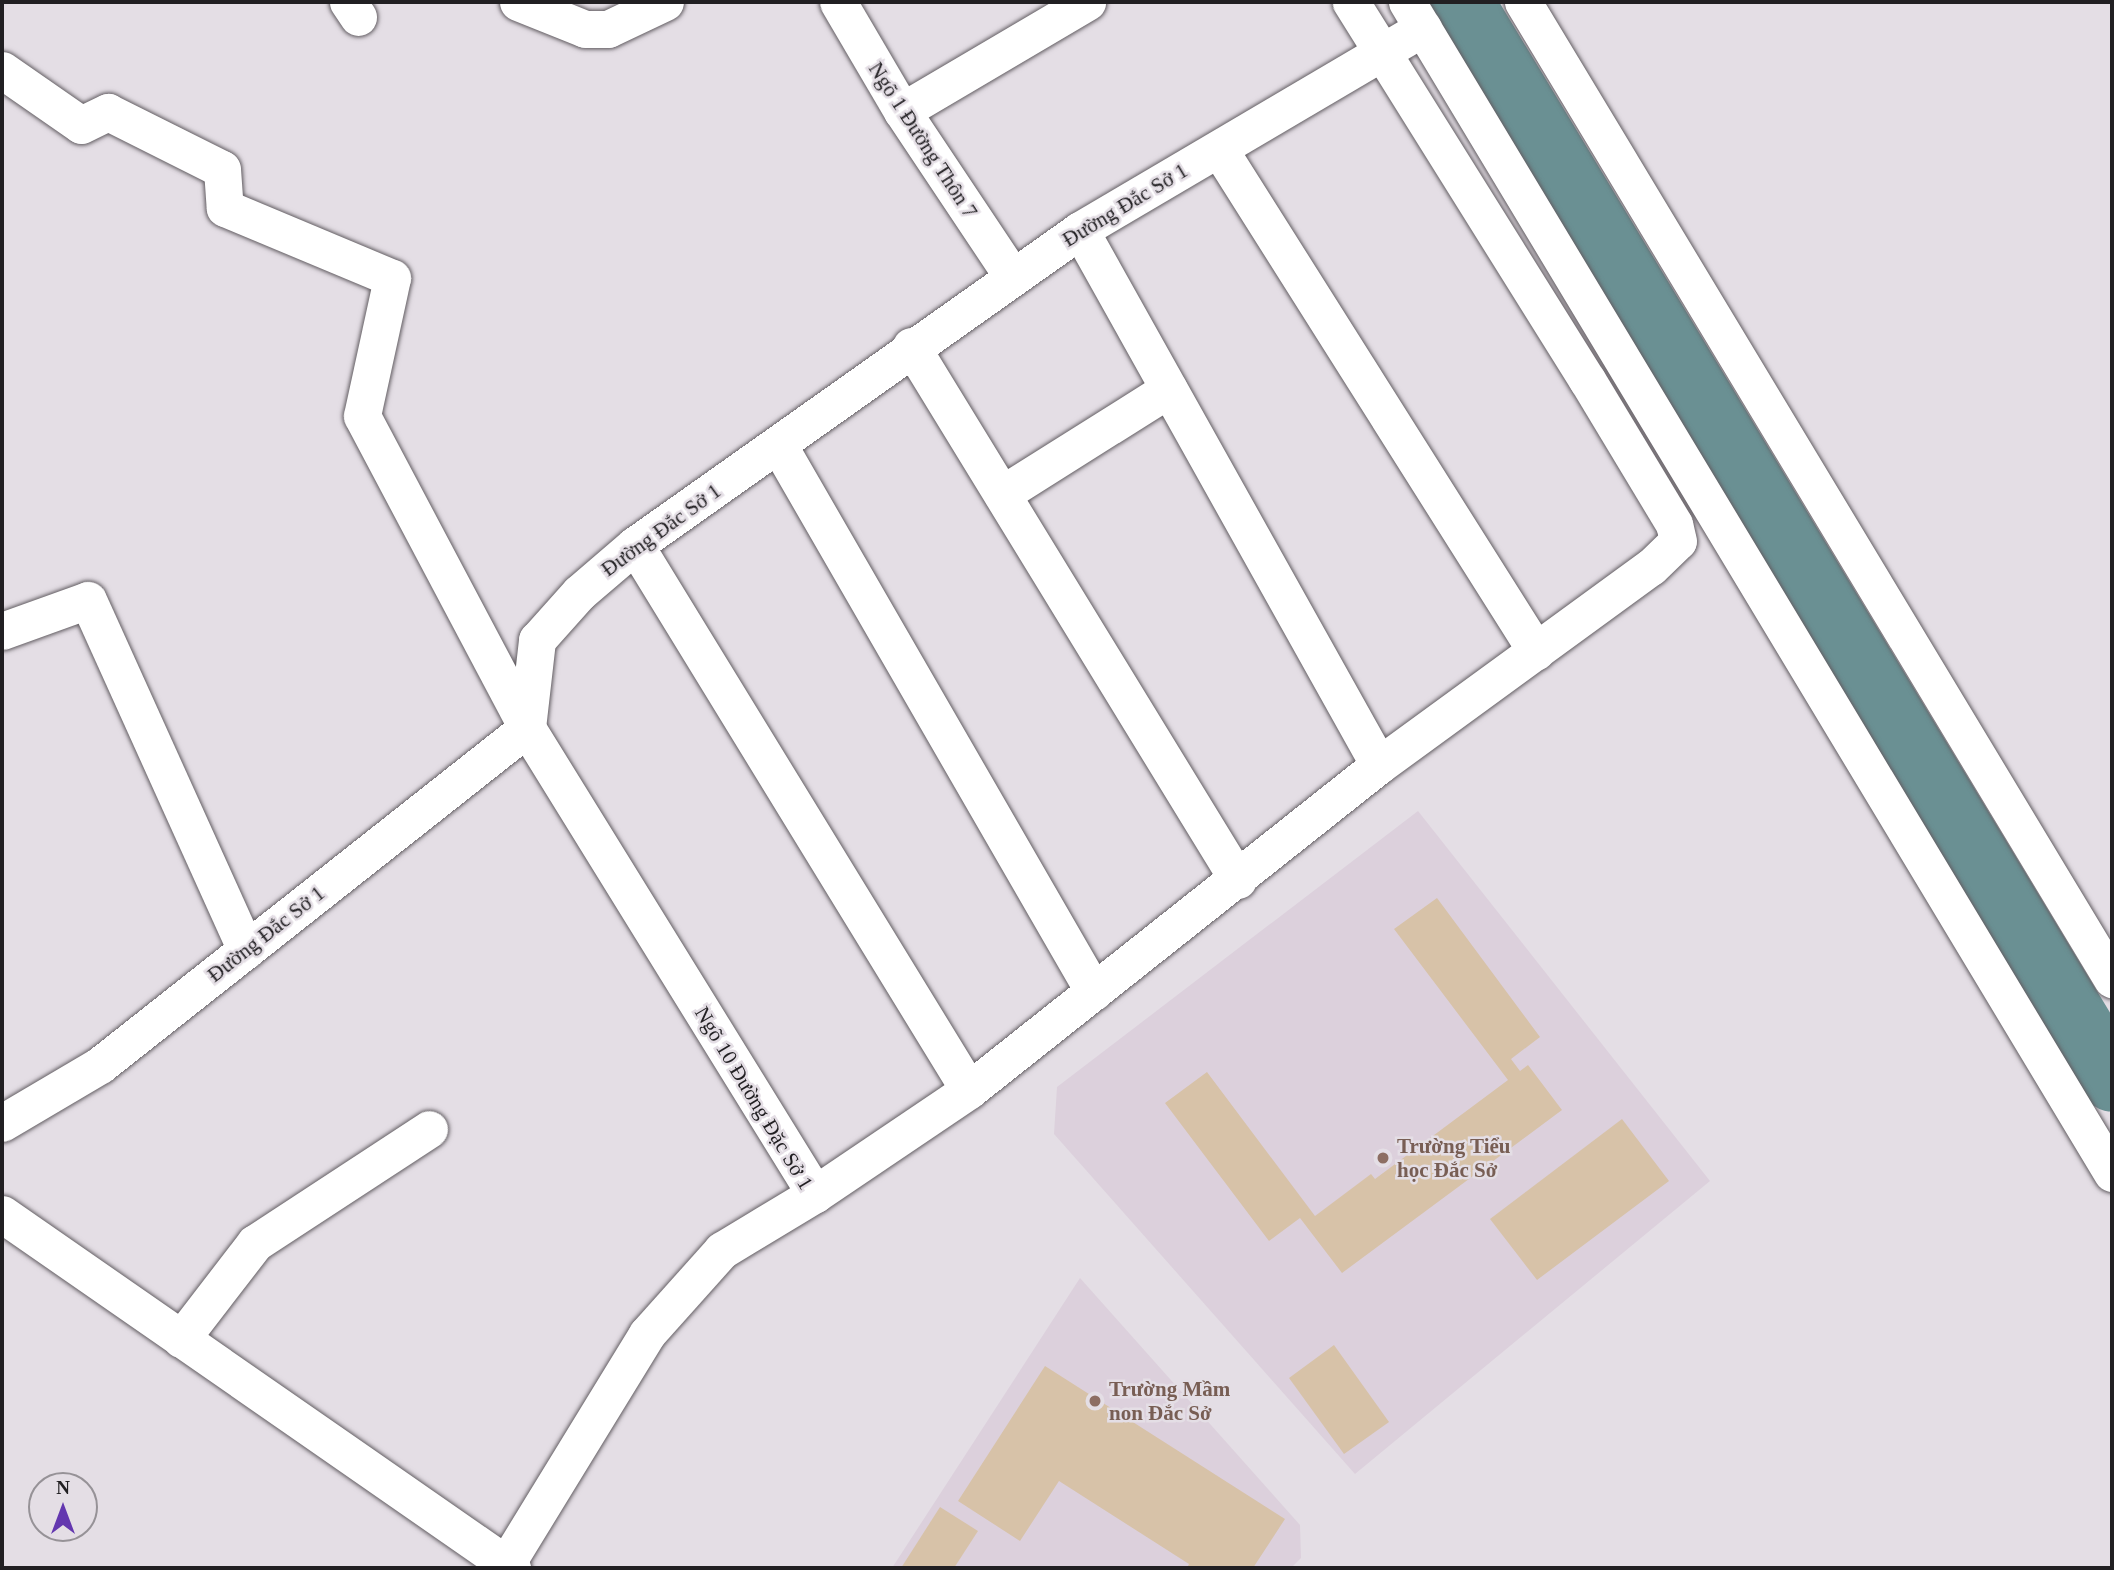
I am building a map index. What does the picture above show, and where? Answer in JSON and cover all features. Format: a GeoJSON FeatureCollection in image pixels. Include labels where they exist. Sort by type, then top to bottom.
{"type":"FeatureCollection","features":[{"type":"Feature","properties":{"kind":"street"},"geometry":{"type":"LineString","coordinates":[[518,2],[586,29],[608,29],[665,2]]}},
{"type":"Feature","properties":{"kind":"street","name":"Ngõ 1 Đường Thôn 7"},"geometry":{"type":"LineString","coordinates":[[838,2],[902,111],[1012,276]]}},
{"type":"Feature","properties":{"kind":"street"},"geometry":{"type":"LineString","coordinates":[[902,111],[1087,2]]}},
{"type":"Feature","properties":{"kind":"street"},"geometry":{"type":"LineString","coordinates":[[814,1194],[969,1090],[1238,880],[1379,765],[1651,567],[1678,541],[1674,524],[1351,2]]}},
{"type":"Feature","properties":{"kind":"street"},"geometry":{"type":"LineString","coordinates":[[1523,2],[2112,979]]}},
{"type":"Feature","properties":{"kind":"street"},"geometry":{"type":"LineString","coordinates":[[1415,15],[2112,1173]]}},
{"type":"Feature","properties":{"kind":"street","name":"Đường Đắc Sở 1"},"geometry":{"type":"LineString","coordinates":[[2,1123],[100,1065],[527,728],[537,640],[579,593],[635,545],[779,446],[911,346],[1080,230],[1383,52],[1415,15]]}},
{"type":"Feature","properties":{"kind":"street","name":"Ngõ 10 Đường Đặc Sở 1"},"geometry":{"type":"LineString","coordinates":[[2,70],[80,125],[108,112],[222,169],[225,208],[392,278],[362,416],[527,728],[814,1194],[722,1250],[647,1334],[509,1566]]}},
{"type":"Feature","properties":{"kind":"street"},"geometry":{"type":"LineString","coordinates":[[1219,149],[1536,651]]}},
{"type":"Feature","properties":{"kind":"street"},"geometry":{"type":"LineString","coordinates":[[1080,230],[1379,765]]}},
{"type":"Feature","properties":{"kind":"street"},"geometry":{"type":"LineString","coordinates":[[911,346],[1238,880]]}},
{"type":"Feature","properties":{"kind":"street"},"geometry":{"type":"LineString","coordinates":[[1002,494],[1169,389]]}},
{"type":"Feature","properties":{"kind":"street"},"geometry":{"type":"LineString","coordinates":[[779,446],[1094,992]]}},
{"type":"Feature","properties":{"kind":"street"},"geometry":{"type":"LineString","coordinates":[[635,545],[969,1090]]}},
{"type":"Feature","properties":{"kind":"street"},"geometry":{"type":"LineString","coordinates":[[2,631],[88,600],[246,950]]}},
{"type":"Feature","properties":{"kind":"street"},"geometry":{"type":"LineString","coordinates":[[181,1339],[255,1243],[429,1129]]}},
{"type":"Feature","properties":{"kind":"street"},"geometry":{"type":"LineString","coordinates":[[2,1214],[509,1566]]}},
{"type":"Feature","properties":{"kind":"shaded area","name":"Trường Tiểu học Đắc Sở"},"geometry":{"type":"Polygon","coordinates":[[[1418,811],[1710,1181],[1355,1474],[1054,1134],[1057,1087],[1418,811]]]}},
{"type":"Feature","properties":{"kind":"shaded area","name":"Trường Mầm non Đắc Sở"},"geometry":{"type":"Polygon","coordinates":[[[1080,1278],[1300,1525],[1301,1558],[1291,1568],[892,1568],[1080,1278]]]}},
{"type":"Feature","properties":{"kind":"building"},"geometry":{"type":"Polygon","coordinates":[[[1437,898],[1540,1037],[1511,1059],[1520,1071],[1528,1065],[1562,1110],[1342,1273],[1300,1218],[1269,1241],[1165,1103],[1207,1072],[1315,1216],[1371,1174],[1375,1179],[1508,1080],[1394,929],[1437,898]]]}},
{"type":"Feature","properties":{"kind":"building"},"geometry":{"type":"Polygon","coordinates":[[[1622,1119],[1669,1181],[1537,1280],[1490,1219],[1622,1119]]]}},
{"type":"Feature","properties":{"kind":"building"},"geometry":{"type":"Polygon","coordinates":[[[1334,1345],[1389,1422],[1344,1454],[1289,1378],[1334,1345]]]}},
{"type":"Feature","properties":{"kind":"building"},"geometry":{"type":"Polygon","coordinates":[[[1045,1366],[1285,1519],[1253,1568],[1187,1568],[1189,1564],[1059,1481],[1020,1541],[958,1501],[1045,1366]]]}},
{"type":"Feature","properties":{"kind":"building"},"geometry":{"type":"Polygon","coordinates":[[[940,1507],[978,1531],[954,1568],[901,1568],[940,1507]]]}},
{"type":"Feature","properties":{"kind":"waterway"},"geometry":{"type":"LineString","coordinates":[[1461,2],[2112,1079]]}},
{"type":"Feature","properties":{"kind":"place","name":"Trường Tiểu học Đắc Sở"},"geometry":{"type":"Point","coordinates":[1383,1158]}},
{"type":"Feature","properties":{"kind":"place","name":"Trường Mầm non Đắc Sở"},"geometry":{"type":"Point","coordinates":[1095,1401]}}]}
